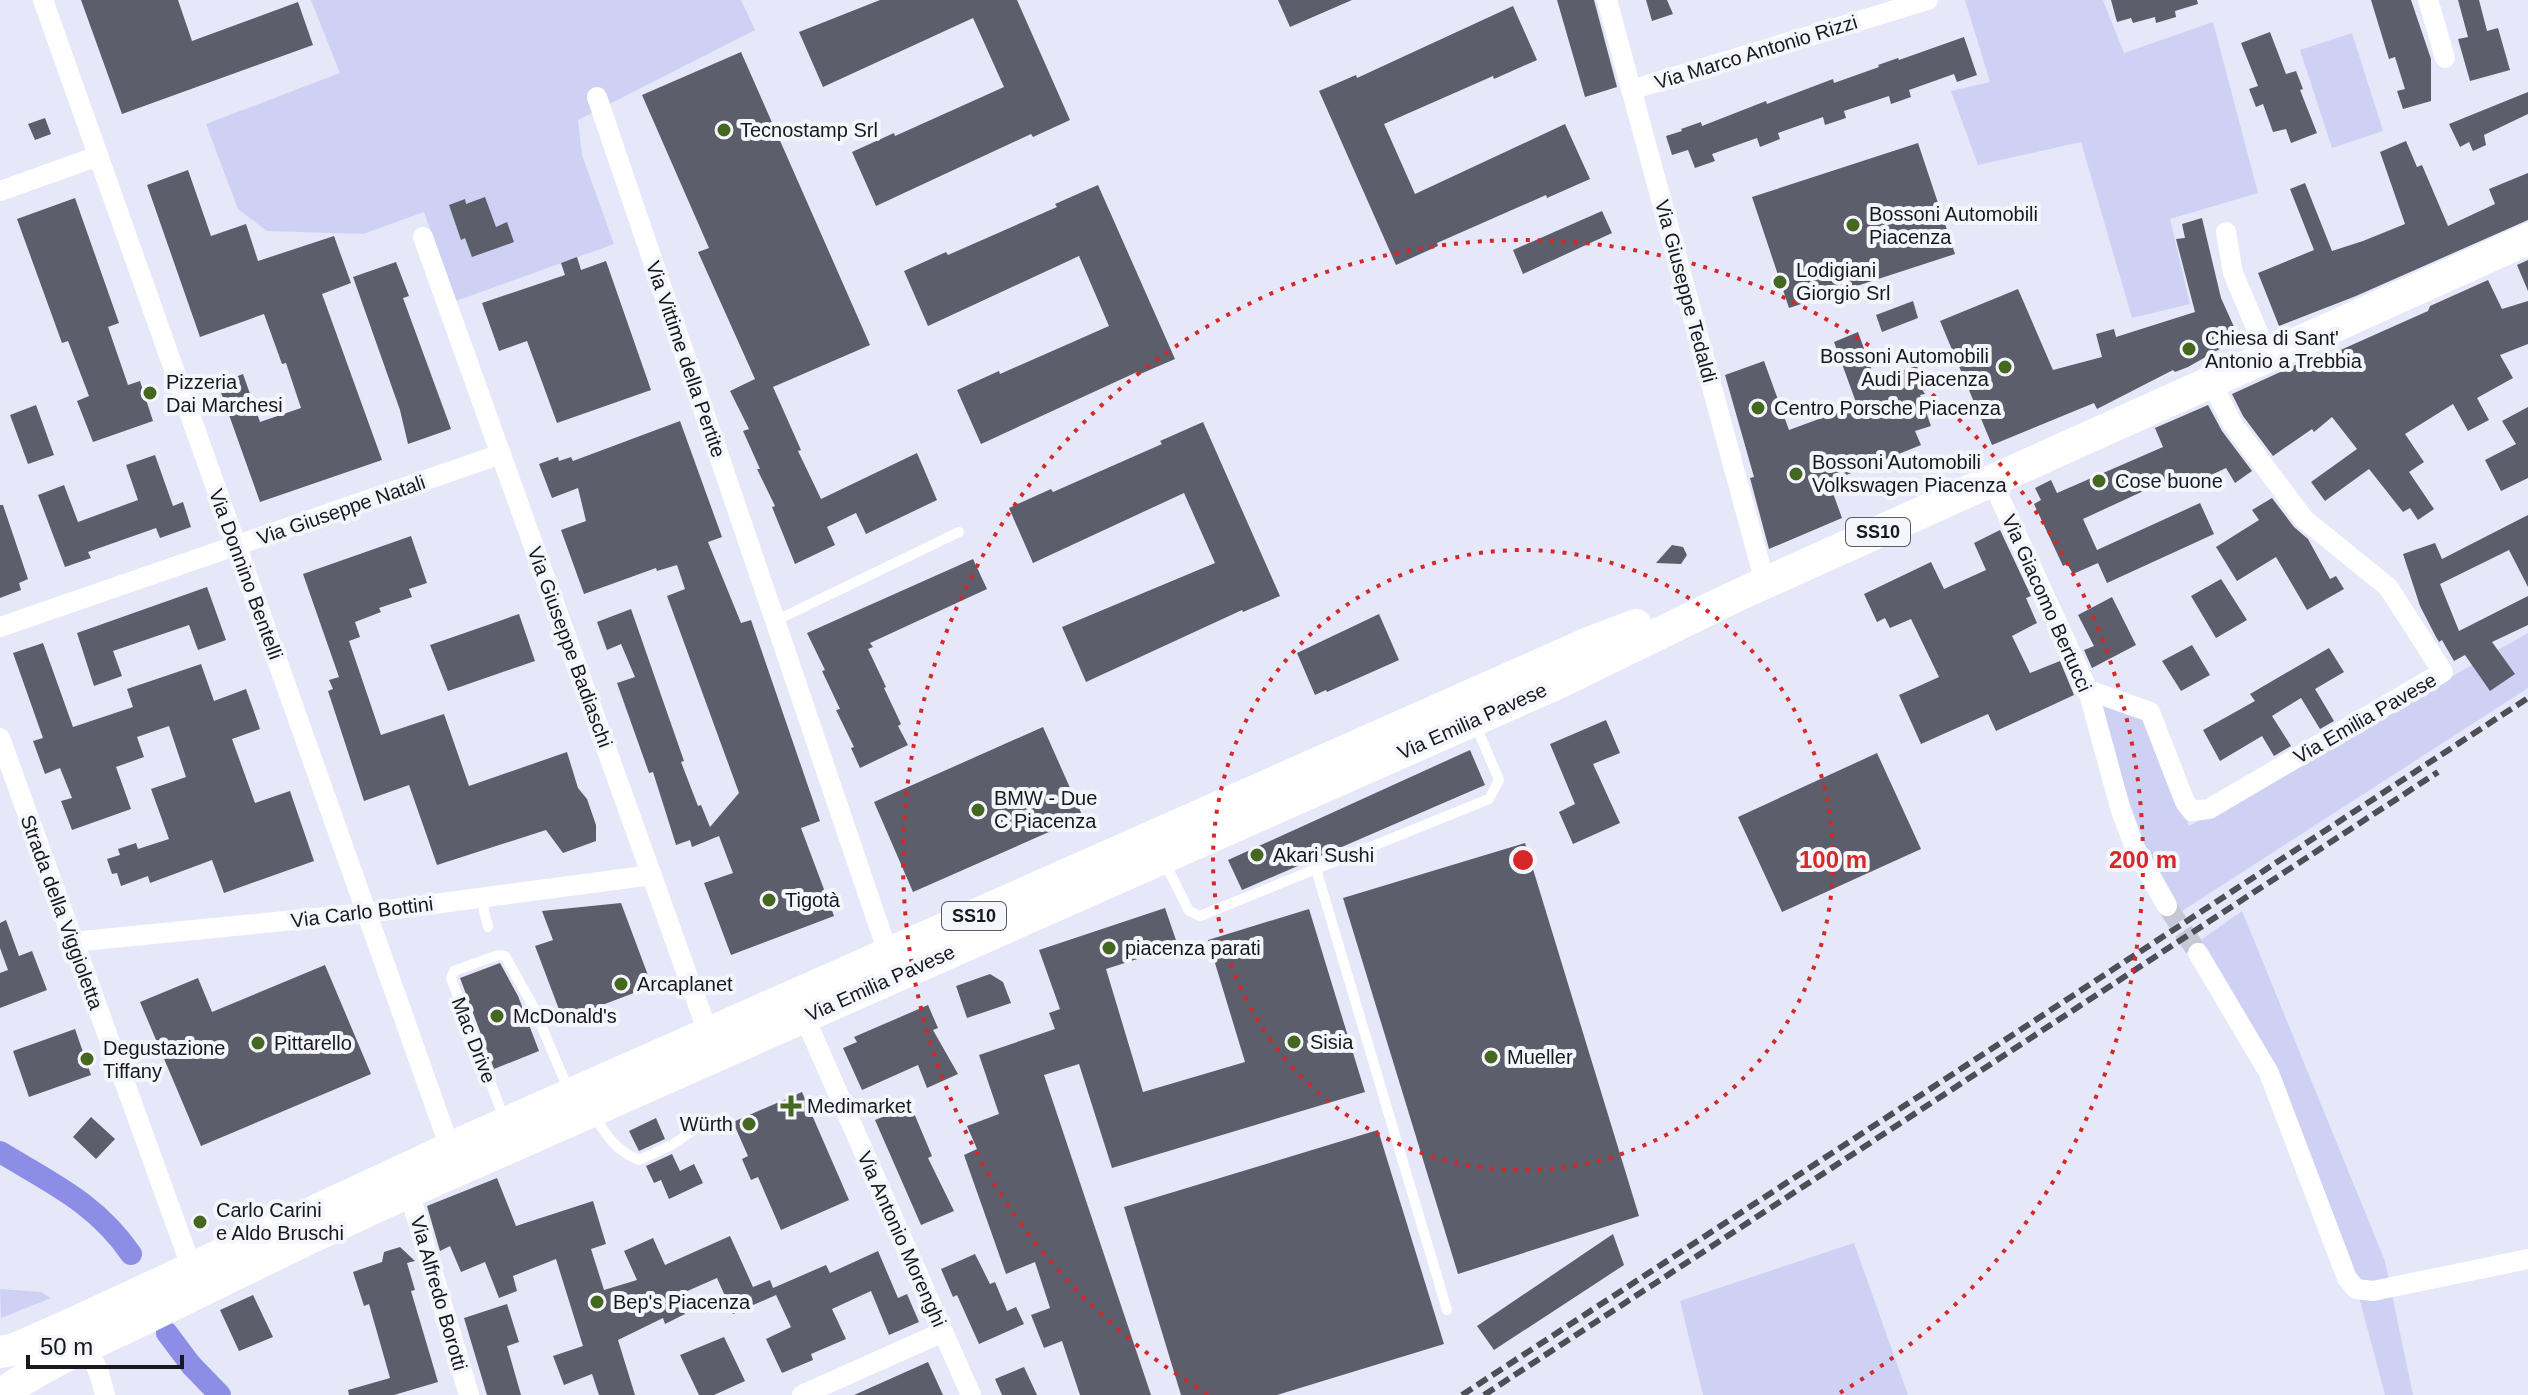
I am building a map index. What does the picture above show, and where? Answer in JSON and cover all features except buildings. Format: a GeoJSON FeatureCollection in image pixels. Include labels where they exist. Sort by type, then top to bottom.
{"type":"FeatureCollection","features":[{"type":"Feature","properties":{"kind":"main road","name":"Via Emilia Pavese"},"geometry":{"type":"LineString","coordinates":[[184,1280],[294,1244],[409,1192],[581,1103],[1146,858],[1469,710],[1604,637],[1672,611],[1765,583],[2528,239]]}},
{"type":"Feature","properties":{"kind":"main road","name":"Via Emilia Pavese"},"geometry":{"type":"LineString","coordinates":[[800,1006],[888,953],[1146,858]]}},
{"type":"Feature","properties":{"kind":"main road","name":"Via Emilia Pavese"},"geometry":{"type":"LineString","coordinates":[[0,1352],[123,1314],[184,1280],[450,1148],[506,1123],[581,1103]]}},
{"type":"Feature","properties":{"kind":"main road","name":"Via Emilia Pavese"},"geometry":{"type":"LineString","coordinates":[[1,1395],[28,1377],[88,1347],[123,1314]]}},
{"type":"Feature","properties":{"kind":"street","name":"Via Donnino Bentelli"},"geometry":{"type":"LineString","coordinates":[[43,0],[450,1148]]}},
{"type":"Feature","properties":{"kind":"street","name":"Via Giuseppe Tedaldi"},"geometry":{"type":"LineString","coordinates":[[1607,0],[1765,583]]}},
{"type":"Feature","properties":{"kind":"street","name":"Via Marco Antonio Rizzi"},"geometry":{"type":"LineString","coordinates":[[1631,90],[1928,0]]}},
{"type":"Feature","properties":{"kind":"street"},"geometry":{"type":"LineString","coordinates":[[2428,0],[2445,58]]}},
{"type":"Feature","properties":{"kind":"street","name":"Via Vittime della Pertite"},"geometry":{"type":"LineString","coordinates":[[597,97],[888,953]]}},
{"type":"Feature","properties":{"kind":"street"},"geometry":{"type":"LineString","coordinates":[[0,191],[98,156]]}},
{"type":"Feature","properties":{"kind":"street"},"geometry":{"type":"LineString","coordinates":[[2226,232],[2233,273],[2268,356]]}},
{"type":"Feature","properties":{"kind":"street","name":"Via Giuseppe Badiaschi"},"geometry":{"type":"LineString","coordinates":[[423,237],[713,1045]]}},
{"type":"Feature","properties":{"kind":"street","name":"Via Emilia Pavese"},"geometry":{"type":"LineString","coordinates":[[2088,690],[2150,712],[2185,802],[2192,811],[2209,809],[2443,672],[2388,587],[2304,519],[2232,423],[2211,382]]}},
{"type":"Feature","properties":{"kind":"street","name":"Via Giuseppe Natali"},"geometry":{"type":"LineString","coordinates":[[0,627],[501,454]]}},
{"type":"Feature","properties":{"kind":"street","name":"Via Giacomo Bertucci"},"geometry":{"type":"LineString","coordinates":[[1992,481],[2088,690],[2121,811],[2137,853],[2167,906]]}},
{"type":"Feature","properties":{"kind":"street","name":"Strada della Viggioletta"},"geometry":{"type":"LineString","coordinates":[[0,738],[9,794],[72,942],[184,1280]]}},
{"type":"Feature","properties":{"kind":"street","name":"Via Carlo Bottini"},"geometry":{"type":"LineString","coordinates":[[72,942],[366,913],[652,875]]}},
{"type":"Feature","properties":{"kind":"street"},"geometry":{"type":"LineString","coordinates":[[2198,953],[2269,1073],[2347,1278],[2356,1289],[2373,1291],[2528,1259]]}},
{"type":"Feature","properties":{"kind":"street","name":"Via Antonio Morenghi"},"geometry":{"type":"LineString","coordinates":[[800,1006],[971,1395]]}},
{"type":"Feature","properties":{"kind":"street","name":"Via Alfredo Borotti"},"geometry":{"type":"LineString","coordinates":[[409,1192],[469,1395]]}},
{"type":"Feature","properties":{"kind":"street"},"geometry":{"type":"LineString","coordinates":[[802,1395],[943,1332]]}},
{"type":"Feature","properties":{"kind":"street"},"geometry":{"type":"LineString","coordinates":[[88,1347],[105,1395]]}},
{"type":"Feature","properties":{"kind":"lane"},"geometry":{"type":"LineString","coordinates":[[775,621],[959,532]]}},
{"type":"Feature","properties":{"kind":"lane"},"geometry":{"type":"LineString","coordinates":[[1146,858],[1189,911],[1200,916],[1489,799],[1499,780],[1469,710]]}},
{"type":"Feature","properties":{"kind":"lane"},"geometry":{"type":"LineString","coordinates":[[1316,869],[1447,1310]]}},
{"type":"Feature","properties":{"kind":"lane"},"geometry":{"type":"LineString","coordinates":[[481,898],[488,927]]}},
{"type":"Feature","properties":{"kind":"lane","name":"Mac Drive"},"geometry":{"type":"LineString","coordinates":[[506,1123],[451,978],[454,971],[498,955],[505,956],[581,1103]]}},
{"type":"Feature","properties":{"kind":"lane"},"geometry":{"type":"LineString","coordinates":[[581,1103],[610,1141],[624,1154],[639,1160],[672,1145],[695,1129]]}},
{"type":"Feature","properties":{"kind":"shaded area"},"geometry":{"type":"Polygon","coordinates":[[[311,0],[741,0],[755,30],[578,120],[582,155],[614,244],[456,301],[424,212],[363,234],[267,231],[238,209],[206,124],[340,73],[311,0]]]}},
{"type":"Feature","properties":{"kind":"shaded area"},"geometry":{"type":"Polygon","coordinates":[[[1965,0],[2103,0],[2124,53],[2213,22],[2258,193],[2170,219],[2190,304],[2132,318],[2081,142],[1978,165],[1951,91],[1990,82],[1965,0]]]}},
{"type":"Feature","properties":{"kind":"shaded area"},"geometry":{"type":"Polygon","coordinates":[[[2352,33],[2383,131],[2332,148],[2300,50],[2352,33]]]}},
{"type":"Feature","properties":{"kind":"shaded area"},"geometry":{"type":"Polygon","coordinates":[[[2528,633],[2528,688],[2182,911],[2144,843],[2089,688],[2147,713],[2189,826],[2528,633]]]}},
{"type":"Feature","properties":{"kind":"shaded area"},"geometry":{"type":"Polygon","coordinates":[[[2242,911],[2385,1261],[2413,1395],[2385,1395],[2349,1259],[2276,1069],[2201,940],[2242,911]]]}},
{"type":"Feature","properties":{"kind":"shaded area"},"geometry":{"type":"Polygon","coordinates":[[[1854,1243],[1908,1395],[1703,1395],[1680,1301],[1854,1243]]]}},
{"type":"Feature","properties":{"kind":"shaded area"},"geometry":{"type":"Polygon","coordinates":[[[0,1289],[41,1292],[51,1298],[1,1318],[0,1289]]]}},
{"type":"Feature","properties":{"kind":"waterway"},"geometry":{"type":"LineString","coordinates":[[0,1152],[88,1207],[131,1254]]}},
{"type":"Feature","properties":{"kind":"waterway"},"geometry":{"type":"LineString","coordinates":[[167,1333],[191,1365],[220,1395]]}},
{"type":"Feature","properties":{"kind":"tunnel"},"geometry":{"type":"LineString","coordinates":[[2167,906],[2198,953]]}},
{"type":"Feature","properties":{"kind":"railway"},"geometry":{"type":"LineString","coordinates":[[1462,1395],[2528,698]]}},
{"type":"Feature","properties":{"kind":"railway"},"geometry":{"type":"LineString","coordinates":[[1484,1395],[2438,772]]}},
{"type":"Feature","properties":{"kind":"place","name":"Tecnostamp Srl"},"geometry":{"type":"Point","coordinates":[724,130]}},
{"type":"Feature","properties":{"kind":"place","name":"Bossoni Automobili Piacenza"},"geometry":{"type":"Point","coordinates":[1853,225]}},
{"type":"Feature","properties":{"kind":"place","name":"Lodigiani Giorgio Srl"},"geometry":{"type":"Point","coordinates":[1780,282]}},
{"type":"Feature","properties":{"kind":"place","name":"Chiesa di Sant' Antonio a Trebbia"},"geometry":{"type":"Point","coordinates":[2189,349]}},
{"type":"Feature","properties":{"kind":"place","name":"Bossoni Automobili Audi Piacenza"},"geometry":{"type":"Point","coordinates":[2005,367]}},
{"type":"Feature","properties":{"kind":"place","name":"Pizzeria Dai Marchesi"},"geometry":{"type":"Point","coordinates":[150,393]}},
{"type":"Feature","properties":{"kind":"place","name":"Centro Porsche Piacenza"},"geometry":{"type":"Point","coordinates":[1758,408]}},
{"type":"Feature","properties":{"kind":"place","name":"Bossoni Automobili Volkswagen Piacenza"},"geometry":{"type":"Point","coordinates":[1796,474]}},
{"type":"Feature","properties":{"kind":"place","name":"Cose buone"},"geometry":{"type":"Point","coordinates":[2099,481]}},
{"type":"Feature","properties":{"kind":"place","name":"BMW - Due C Piacenza"},"geometry":{"type":"Point","coordinates":[978,810]}},
{"type":"Feature","properties":{"kind":"place","name":"Akari Sushi"},"geometry":{"type":"Point","coordinates":[1257,855]}},
{"type":"Feature","properties":{"kind":"place","name":"Tigotà"},"geometry":{"type":"Point","coordinates":[769,900]}},
{"type":"Feature","properties":{"kind":"place","name":"piacenza parati"},"geometry":{"type":"Point","coordinates":[1109,948]}},
{"type":"Feature","properties":{"kind":"place","name":"Arcaplanet"},"geometry":{"type":"Point","coordinates":[621,984]}},
{"type":"Feature","properties":{"kind":"place","name":"McDonald's"},"geometry":{"type":"Point","coordinates":[497,1016]}},
{"type":"Feature","properties":{"kind":"place","name":"Sisia"},"geometry":{"type":"Point","coordinates":[1294,1042]}},
{"type":"Feature","properties":{"kind":"place","name":"Pittarello"},"geometry":{"type":"Point","coordinates":[258,1043]}},
{"type":"Feature","properties":{"kind":"place","name":"Mueller"},"geometry":{"type":"Point","coordinates":[1491,1057]}},
{"type":"Feature","properties":{"kind":"place","name":"Degustazione Tiffany"},"geometry":{"type":"Point","coordinates":[87,1059]}},
{"type":"Feature","properties":{"kind":"place","name":"Medimarket"},"geometry":{"type":"Point","coordinates":[791,1106]}},
{"type":"Feature","properties":{"kind":"place","name":"Würth"},"geometry":{"type":"Point","coordinates":[749,1124]}},
{"type":"Feature","properties":{"kind":"place","name":"Carlo Carini e Aldo Bruschi"},"geometry":{"type":"Point","coordinates":[200,1222]}},
{"type":"Feature","properties":{"kind":"place","name":"Bep's Piacenza"},"geometry":{"type":"Point","coordinates":[597,1302]}}]}
